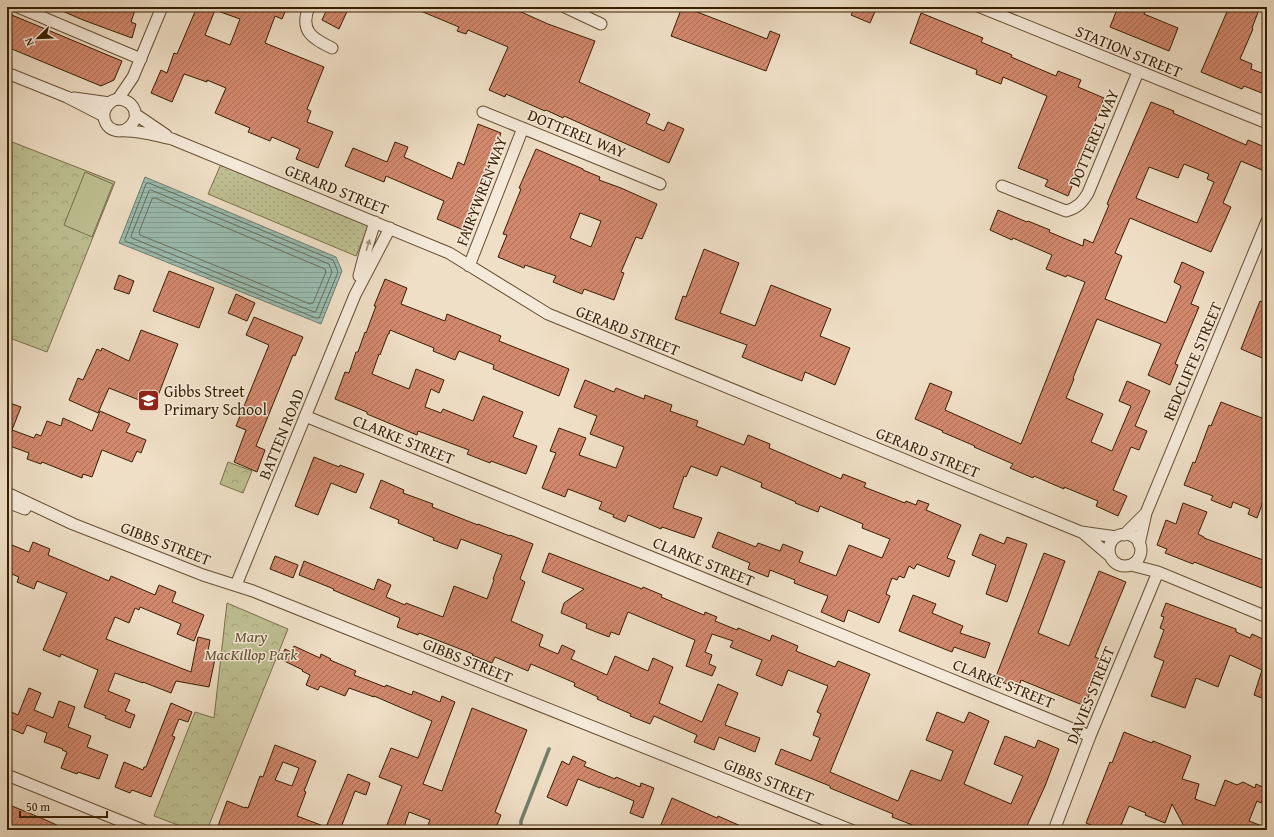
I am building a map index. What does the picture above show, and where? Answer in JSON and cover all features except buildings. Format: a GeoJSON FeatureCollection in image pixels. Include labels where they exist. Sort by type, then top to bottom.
{"type":"FeatureCollection","features":[{"type":"Feature","properties":{"kind":"street"},"geometry":{"type":"LineString","coordinates":[[18,7],[141,59]]}},
{"type":"Feature","properties":{"kind":"street"},"geometry":{"type":"LineString","coordinates":[[133,77],[133,109],[136,120],[132,126],[125,130],[120,131],[110,128],[105,122],[105,110],[133,77],[162,7]]}},
{"type":"Feature","properties":{"kind":"street"},"geometry":{"type":"LineString","coordinates":[[308,7],[306,20],[311,36],[317,41],[332,48]]}},
{"type":"Feature","properties":{"kind":"street"},"geometry":{"type":"LineString","coordinates":[[565,7],[601,24]]}},
{"type":"Feature","properties":{"kind":"street","name":"STATION STREET"},"geometry":{"type":"LineString","coordinates":[[980,7],[1267,124]]}},
{"type":"Feature","properties":{"kind":"street","name":"DOTTEREL WAY"},"geometry":{"type":"LineString","coordinates":[[1002,186],[1066,210],[1075,208],[1083,202],[1088,194],[1138,72]]}},
{"type":"Feature","properties":{"kind":"street"},"geometry":{"type":"LineString","coordinates":[[7,73],[67,97],[104,116]]}},
{"type":"Feature","properties":{"kind":"street"},"geometry":{"type":"LineString","coordinates":[[67,97],[114,101],[122,99],[133,109]]}},
{"type":"Feature","properties":{"kind":"street","name":"GERARD STREET"},"geometry":{"type":"LineString","coordinates":[[133,109],[172,139]]}},
{"type":"Feature","properties":{"kind":"street","name":"DOTTEREL WAY"},"geometry":{"type":"LineString","coordinates":[[483,112],[660,184]]}},
{"type":"Feature","properties":{"kind":"street","name":"FAIRYWREN WAY"},"geometry":{"type":"LineString","coordinates":[[469,266],[523,128]]}},
{"type":"Feature","properties":{"kind":"street","name":"GERARD STREET"},"geometry":{"type":"LineString","coordinates":[[125,130],[172,139],[390,228],[449,253],[548,314],[1081,532],[1120,536]]}},
{"type":"Feature","properties":{"kind":"street","name":"REDCLIFFE STREET"},"geometry":{"type":"LineString","coordinates":[[1140,548],[1146,513],[1267,221]]}},
{"type":"Feature","properties":{"kind":"street","name":"BATTEN ROAD"},"geometry":{"type":"LineString","coordinates":[[355,294],[365,253],[375,222]]}},
{"type":"Feature","properties":{"kind":"street","name":"BATTEN ROAD"},"geometry":{"type":"LineString","coordinates":[[236,585],[355,294],[390,228]]}},
{"type":"Feature","properties":{"kind":"street","name":"CLARKE STREET"},"geometry":{"type":"LineString","coordinates":[[305,416],[1090,736]]}},
{"type":"Feature","properties":{"kind":"street","name":"GIBBS STREET"},"geometry":{"type":"LineString","coordinates":[[7,493],[73,524],[198,573],[236,585],[851,830]]}},
{"type":"Feature","properties":{"kind":"street","name":"GIBBS STREET"},"geometry":{"type":"LineString","coordinates":[[7,502],[40,515],[73,524]]}},
{"type":"Feature","properties":{"kind":"street","name":"REDCLIFFE STREET"},"geometry":{"type":"LineString","coordinates":[[1120,536],[1146,513]]}},
{"type":"Feature","properties":{"kind":"street","name":"GERARD STREET"},"geometry":{"type":"LineString","coordinates":[[1081,532],[1110,556]]}},
{"type":"Feature","properties":{"kind":"street"},"geometry":{"type":"LineString","coordinates":[[1158,572],[1133,537],[1120,536],[1110,545],[1110,556],[1116,564],[1126,566],[1131,565],[1158,572],[1267,617]]}},
{"type":"Feature","properties":{"kind":"street"},"geometry":{"type":"LineString","coordinates":[[1131,565],[1137,560],[1140,548]]}},
{"type":"Feature","properties":{"kind":"street","name":"DAVIES STREET"},"geometry":{"type":"LineString","coordinates":[[1054,830],[1090,736],[1158,572]]}},
{"type":"Feature","properties":{"kind":"street"},"geometry":{"type":"LineString","coordinates":[[7,775],[121,826],[143,830]]}},
{"type":"Feature","properties":{"kind":"green space"},"geometry":{"type":"Polygon","coordinates":[[[7,140],[115,182],[47,352],[7,337],[7,140]]]}},
{"type":"Feature","properties":{"kind":"green space"},"geometry":{"type":"Polygon","coordinates":[[[221,164],[369,225],[356,256],[208,194],[221,164]]]}},
{"type":"Feature","properties":{"kind":"green space"},"geometry":{"type":"Polygon","coordinates":[[[85,172],[113,184],[92,237],[64,225],[85,172]]]}},
{"type":"Feature","properties":{"kind":"green space"},"geometry":{"type":"Polygon","coordinates":[[[228,462],[252,471],[243,493],[220,484],[228,462]]]}},
{"type":"Feature","properties":{"kind":"green space","name":"Mary MacKillop Park"},"geometry":{"type":"Polygon","coordinates":[[[227,603],[288,629],[207,830],[191,830],[154,816],[195,712],[214,718],[227,603]]]}},
{"type":"Feature","properties":{"kind":"water"},"geometry":{"type":"Polygon","coordinates":[[[145,177],[336,257],[342,271],[321,324],[119,243],[145,177]]]}},
{"type":"Feature","properties":{"kind":"waterway"},"geometry":{"type":"LineString","coordinates":[[521,830],[521,821],[549,749]]}},
{"type":"Feature","properties":{"kind":"place","name":"Gibbs Street Primary School"},"geometry":{"type":"Point","coordinates":[149,400]}}]}
